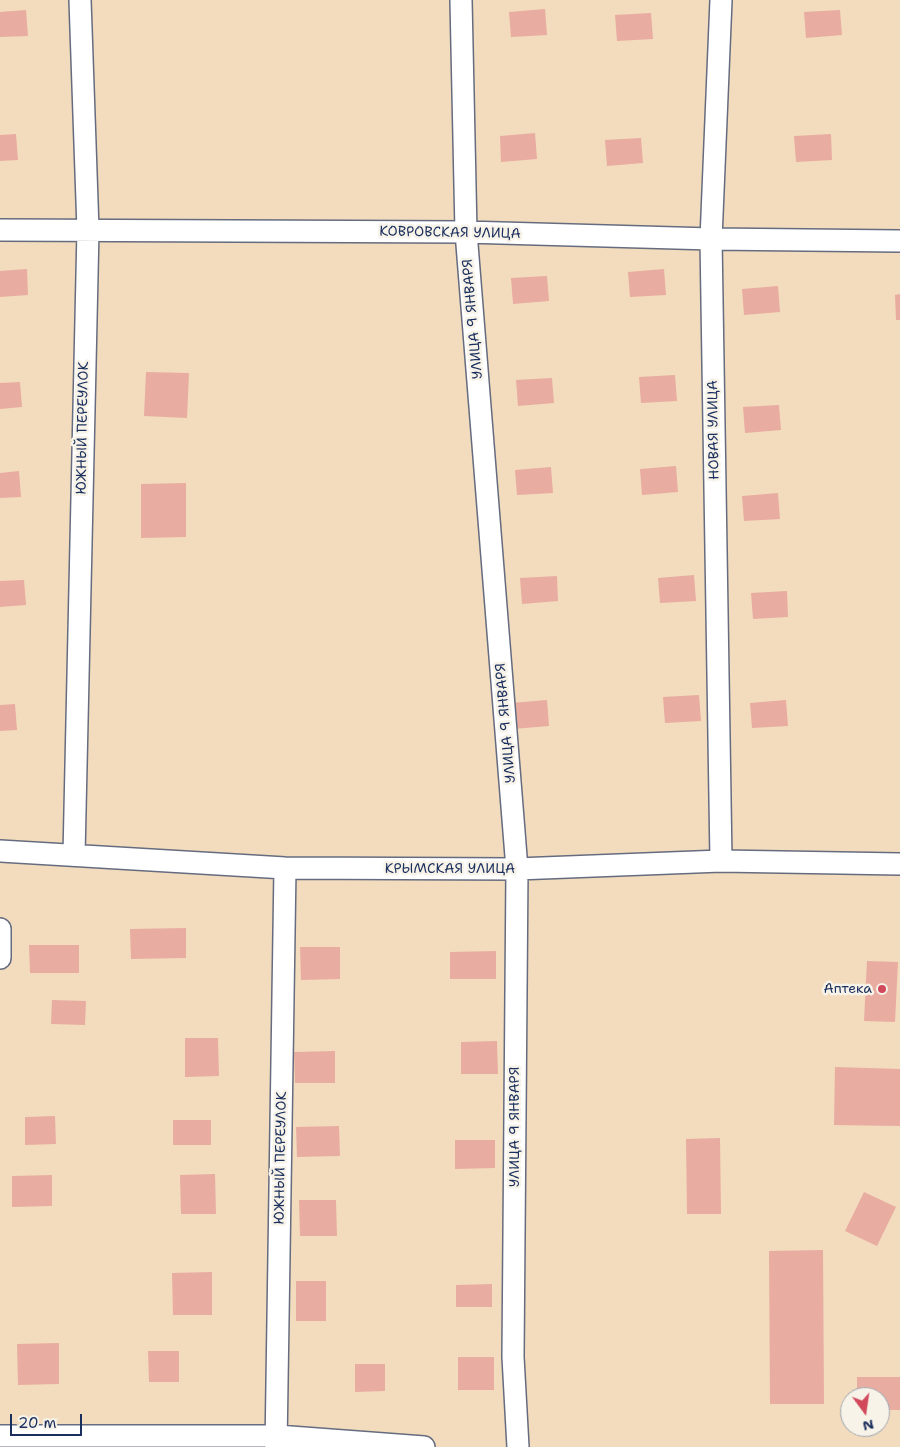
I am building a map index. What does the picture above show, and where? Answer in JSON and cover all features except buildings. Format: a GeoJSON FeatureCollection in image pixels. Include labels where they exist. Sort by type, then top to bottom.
{"type":"FeatureCollection","features":[{"type":"Feature","properties":{"kind":"street","name":"ЮЖНЫЙ ПЕРЕУЛОК"},"geometry":{"type":"LineString","coordinates":[[74,856],[88,230],[80,0]]}},
{"type":"Feature","properties":{"kind":"street","name":"УЛИЦА 9 ЯНВАРЯ"},"geometry":{"type":"LineString","coordinates":[[461,0],[466,232],[518,869],[513,1357],[518,1447]]}},
{"type":"Feature","properties":{"kind":"street","name":"НОВАЯ УЛИЦА"},"geometry":{"type":"LineString","coordinates":[[721,0],[711,239],[721,861]]}},
{"type":"Feature","properties":{"kind":"street","name":"КОВРОВСКАЯ УЛИЦА"},"geometry":{"type":"LineString","coordinates":[[0,230],[466,232],[711,239],[900,240]]}},
{"type":"Feature","properties":{"kind":"street","name":"КРЫМСКАЯ УЛИЦА"},"geometry":{"type":"LineString","coordinates":[[0,851],[285,868],[518,869],[721,861],[900,864]]}},
{"type":"Feature","properties":{"kind":"street","name":"ЮЖНЫЙ ПЕРЕУЛОК"},"geometry":{"type":"LineString","coordinates":[[276,1441],[285,868]]}},
{"type":"Feature","properties":{"kind":"street"},"geometry":{"type":"LineString","coordinates":[[0,929],[0,958]]}},
{"type":"Feature","properties":{"kind":"street"},"geometry":{"type":"LineString","coordinates":[[0,1436],[276,1441],[424,1447]]}},
{"type":"Feature","properties":{"kind":"place","name":"Аптека"},"geometry":{"type":"Point","coordinates":[882,989]}}]}
